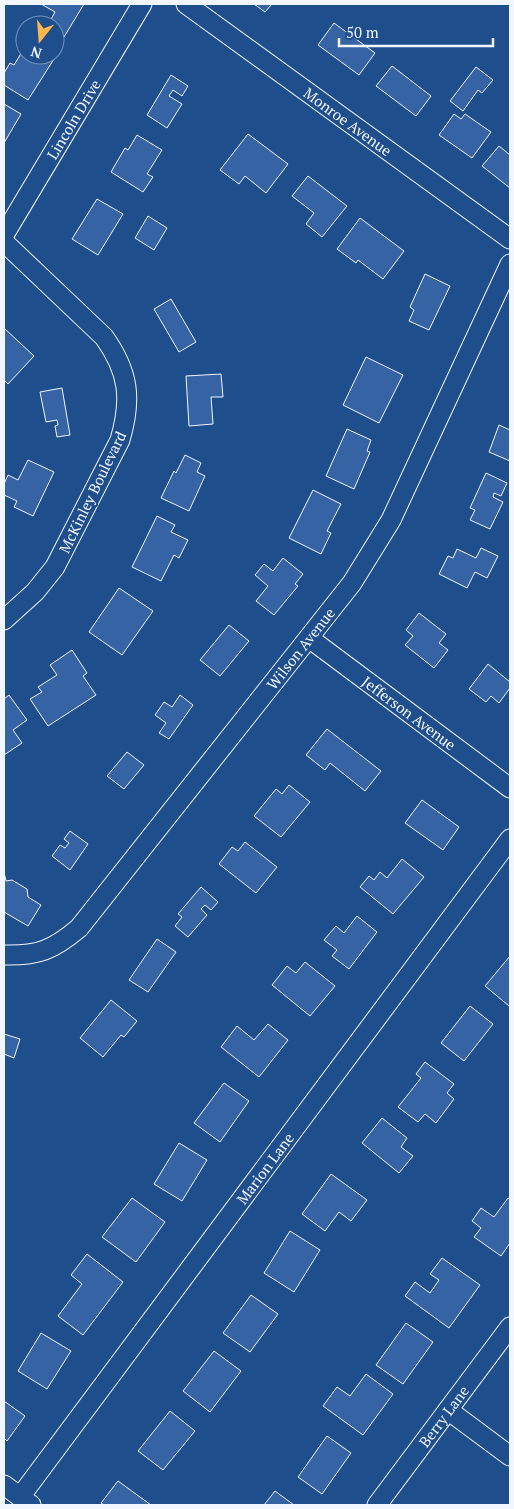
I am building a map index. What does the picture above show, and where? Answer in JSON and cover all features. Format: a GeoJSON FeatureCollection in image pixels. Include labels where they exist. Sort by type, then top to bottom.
{"type":"FeatureCollection","features":[{"type":"Feature","properties":{"kind":"street","name":"Lincoln Drive"},"geometry":{"type":"LineString","coordinates":[[4,235],[142,4]]}},
{"type":"Feature","properties":{"kind":"street","name":"Monroe Avenue"},"geometry":{"type":"LineString","coordinates":[[186,4],[510,239]]}},
{"type":"Feature","properties":{"kind":"street","name":"McKinley Boulevard"},"geometry":{"type":"LineString","coordinates":[[4,242],[104,337],[116,354],[125,375],[128,397],[127,419],[120,440],[55,567],[35,592],[4,620]]}},
{"type":"Feature","properties":{"kind":"street","name":"Wilson Avenue"},"geometry":{"type":"LineString","coordinates":[[4,955],[24,956],[42,952],[62,942],[79,928],[352,583],[391,520],[510,264]]}},
{"type":"Feature","properties":{"kind":"street","name":"Jefferson Avenue"},"geometry":{"type":"LineString","coordinates":[[309,638],[510,788]]}},
{"type":"Feature","properties":{"kind":"street","name":"Marion Lane"},"geometry":{"type":"LineString","coordinates":[[26,1501],[510,839]]}},
{"type":"Feature","properties":{"kind":"street","name":"Berry Lane"},"geometry":{"type":"LineString","coordinates":[[377,1505],[510,1327]]}},
{"type":"Feature","properties":{"kind":"street"},"geometry":{"type":"LineString","coordinates":[[448,1410],[510,1456]]}},
{"type":"Feature","properties":{"kind":"street"},"geometry":{"type":"LineString","coordinates":[[4,1485],[26,1501]]}},
{"type":"Feature","properties":{"kind":"building"},"geometry":{"type":"Polygon","coordinates":[[[41,4],[84,4],[65,35],[65,15],[53,15],[55,12],[41,4]]]}},
{"type":"Feature","properties":{"kind":"building"},"geometry":{"type":"Polygon","coordinates":[[[254,4],[272,4],[265,12],[254,4]]]}},
{"type":"Feature","properties":{"kind":"building"},"geometry":{"type":"Polygon","coordinates":[[[334,23],[375,53],[359,75],[318,45],[334,23]]]}},
{"type":"Feature","properties":{"kind":"building"},"geometry":{"type":"Polygon","coordinates":[[[10,63],[14,65],[15,63],[15,65],[50,65],[28,100],[4,85],[4,73],[10,63]]]}},
{"type":"Feature","properties":{"kind":"building"},"geometry":{"type":"Polygon","coordinates":[[[392,66],[431,96],[416,116],[376,86],[392,66]]]}},
{"type":"Feature","properties":{"kind":"building"},"geometry":{"type":"Polygon","coordinates":[[[476,67],[493,80],[482,93],[478,90],[463,111],[450,101],[476,67]]]}},
{"type":"Feature","properties":{"kind":"building"},"geometry":{"type":"Polygon","coordinates":[[[171,75],[188,86],[182,96],[173,90],[169,96],[182,104],[167,128],[147,115],[171,75]]]}},
{"type":"Feature","properties":{"kind":"building"},"geometry":{"type":"Polygon","coordinates":[[[4,104],[21,114],[4,143],[4,104]]]}},
{"type":"Feature","properties":{"kind":"building"},"geometry":{"type":"Polygon","coordinates":[[[454,114],[461,119],[465,114],[491,132],[472,158],[439,135],[454,114]]]}},
{"type":"Feature","properties":{"kind":"building"},"geometry":{"type":"Polygon","coordinates":[[[248,134],[288,164],[266,193],[245,176],[239,184],[220,170],[248,134]]]}},
{"type":"Feature","properties":{"kind":"building"},"geometry":{"type":"Polygon","coordinates":[[[137,135],[162,150],[147,174],[153,177],[143,192],[111,172],[125,148],[128,150],[137,135]]]}},
{"type":"Feature","properties":{"kind":"building"},"geometry":{"type":"Polygon","coordinates":[[[499,146],[510,155],[510,188],[482,166],[499,146]]]}},
{"type":"Feature","properties":{"kind":"building"},"geometry":{"type":"Polygon","coordinates":[[[308,176],[347,206],[322,237],[306,224],[314,213],[292,196],[308,176]]]}},
{"type":"Feature","properties":{"kind":"building"},"geometry":{"type":"Polygon","coordinates":[[[97,199],[123,214],[98,255],[72,239],[97,199]]]}},
{"type":"Feature","properties":{"kind":"building"},"geometry":{"type":"Polygon","coordinates":[[[148,216],[167,228],[154,250],[135,238],[148,216]]]}},
{"type":"Feature","properties":{"kind":"building"},"geometry":{"type":"Polygon","coordinates":[[[360,218],[404,251],[383,279],[358,260],[356,263],[337,249],[360,218]]]}},
{"type":"Feature","properties":{"kind":"building"},"geometry":{"type":"Polygon","coordinates":[[[425,274],[450,286],[429,330],[409,321],[414,310],[410,307],[425,274]]]}},
{"type":"Feature","properties":{"kind":"building"},"geometry":{"type":"Polygon","coordinates":[[[171,299],[196,342],[179,352],[154,309],[171,299]]]}},
{"type":"Feature","properties":{"kind":"building"},"geometry":{"type":"Polygon","coordinates":[[[4,328],[34,356],[8,384],[4,380],[4,328]]]}},
{"type":"Feature","properties":{"kind":"building"},"geometry":{"type":"Polygon","coordinates":[[[366,357],[403,375],[379,423],[343,405],[366,357]]]}},
{"type":"Feature","properties":{"kind":"building"},"geometry":{"type":"Polygon","coordinates":[[[221,374],[223,397],[211,397],[213,424],[189,426],[186,376],[221,374]]]}},
{"type":"Feature","properties":{"kind":"building"},"geometry":{"type":"Polygon","coordinates":[[[62,388],[70,435],[57,437],[55,426],[58,425],[57,420],[46,422],[40,392],[62,388]]]}},
{"type":"Feature","properties":{"kind":"building"},"geometry":{"type":"Polygon","coordinates":[[[499,425],[510,430],[510,461],[489,452],[499,425]]]}},
{"type":"Feature","properties":{"kind":"building"},"geometry":{"type":"Polygon","coordinates":[[[347,429],[371,440],[367,451],[370,452],[354,489],[326,476],[347,429]]]}},
{"type":"Feature","properties":{"kind":"building"},"geometry":{"type":"Polygon","coordinates":[[[185,455],[201,463],[197,472],[205,476],[189,511],[161,498],[174,471],[176,473],[185,455]]]}},
{"type":"Feature","properties":{"kind":"building"},"geometry":{"type":"Polygon","coordinates":[[[28,460],[54,472],[33,516],[14,507],[17,501],[4,495],[4,484],[8,475],[18,480],[28,460]]]}},
{"type":"Feature","properties":{"kind":"building"},"geometry":{"type":"Polygon","coordinates":[[[486,473],[507,483],[501,496],[494,493],[493,497],[503,502],[490,529],[470,520],[475,510],[470,508],[486,473]]]}},
{"type":"Feature","properties":{"kind":"building"},"geometry":{"type":"Polygon","coordinates":[[[313,490],[341,504],[327,531],[331,533],[321,554],[289,538],[313,490]]]}},
{"type":"Feature","properties":{"kind":"building"},"geometry":{"type":"Polygon","coordinates":[[[157,516],[175,525],[171,532],[188,540],[179,558],[174,555],[161,581],[132,567],[157,516]]]}},
{"type":"Feature","properties":{"kind":"building"},"geometry":{"type":"Polygon","coordinates":[[[481,548],[498,556],[487,578],[475,572],[467,588],[439,574],[448,556],[453,558],[457,549],[476,558],[481,548]]]}},
{"type":"Feature","properties":{"kind":"building"},"geometry":{"type":"Polygon","coordinates":[[[283,558],[303,574],[295,584],[298,586],[274,615],[256,601],[268,586],[255,575],[264,564],[273,571],[283,558]]]}},
{"type":"Feature","properties":{"kind":"building"},"geometry":{"type":"Polygon","coordinates":[[[119,588],[153,611],[122,655],[89,632],[119,588]]]}},
{"type":"Feature","properties":{"kind":"building"},"geometry":{"type":"Polygon","coordinates":[[[419,613],[446,634],[439,643],[448,650],[434,668],[405,645],[413,636],[406,630],[419,613]]]}},
{"type":"Feature","properties":{"kind":"building"},"geometry":{"type":"Polygon","coordinates":[[[229,625],[249,641],[220,676],[200,660],[229,625]]]}},
{"type":"Feature","properties":{"kind":"building"},"geometry":{"type":"Polygon","coordinates":[[[72,650],[87,673],[83,676],[96,695],[48,726],[30,699],[42,692],[38,687],[57,675],[50,665],[72,650]]]}},
{"type":"Feature","properties":{"kind":"building"},"geometry":{"type":"Polygon","coordinates":[[[488,664],[510,682],[510,688],[499,703],[491,696],[486,702],[469,689],[488,664]]]}},
{"type":"Feature","properties":{"kind":"building"},"geometry":{"type":"Polygon","coordinates":[[[9,695],[27,720],[13,730],[22,743],[4,755],[4,699],[9,695]]]}},
{"type":"Feature","properties":{"kind":"building"},"geometry":{"type":"Polygon","coordinates":[[[180,695],[193,705],[169,739],[159,733],[166,723],[155,715],[164,702],[172,707],[180,695]]]}},
{"type":"Feature","properties":{"kind":"building"},"geometry":{"type":"Polygon","coordinates":[[[327,729],[381,771],[365,791],[330,763],[325,770],[306,755],[327,729]]]}},
{"type":"Feature","properties":{"kind":"building"},"geometry":{"type":"Polygon","coordinates":[[[127,752],[144,765],[124,789],[107,776],[127,752]]]}},
{"type":"Feature","properties":{"kind":"building"},"geometry":{"type":"Polygon","coordinates":[[[289,785],[310,802],[281,837],[254,816],[276,789],[282,794],[289,785]]]}},
{"type":"Feature","properties":{"kind":"building"},"geometry":{"type":"Polygon","coordinates":[[[422,800],[459,827],[443,850],[405,823],[422,800]]]}},
{"type":"Feature","properties":{"kind":"building"},"geometry":{"type":"Polygon","coordinates":[[[70,831],[88,844],[70,870],[52,856],[60,845],[65,848],[69,843],[64,839],[70,831]]]}},
{"type":"Feature","properties":{"kind":"building"},"geometry":{"type":"Polygon","coordinates":[[[245,842],[277,867],[256,893],[219,864],[232,847],[238,851],[245,842]]]}},
{"type":"Feature","properties":{"kind":"building"},"geometry":{"type":"Polygon","coordinates":[[[402,859],[424,877],[393,914],[360,887],[369,876],[374,880],[380,872],[387,878],[402,859]]]}},
{"type":"Feature","properties":{"kind":"building"},"geometry":{"type":"Polygon","coordinates":[[[4,872],[6,881],[12,880],[27,889],[28,897],[41,905],[28,926],[4,912],[4,872]]]}},
{"type":"Feature","properties":{"kind":"building"},"geometry":{"type":"Polygon","coordinates":[[[201,887],[218,902],[211,910],[205,905],[201,909],[207,915],[188,937],[175,926],[182,917],[178,914],[201,887]]]}},
{"type":"Feature","properties":{"kind":"building"},"geometry":{"type":"Polygon","coordinates":[[[357,916],[377,932],[349,969],[332,956],[337,950],[324,940],[336,926],[344,933],[357,916]]]}},
{"type":"Feature","properties":{"kind":"building"},"geometry":{"type":"Polygon","coordinates":[[[157,939],[176,952],[148,992],[129,980],[157,939]]]}},
{"type":"Feature","properties":{"kind":"building"},"geometry":{"type":"Polygon","coordinates":[[[510,956],[510,1005],[509,1006],[485,986],[510,956]]]}},
{"type":"Feature","properties":{"kind":"building"},"geometry":{"type":"Polygon","coordinates":[[[305,962],[335,986],[310,1016],[272,985],[287,966],[296,973],[305,962]]]}},
{"type":"Feature","properties":{"kind":"building"},"geometry":{"type":"Polygon","coordinates":[[[111,1000],[137,1021],[124,1037],[121,1035],[103,1057],[80,1038],[111,1000]]]}},
{"type":"Feature","properties":{"kind":"building"},"geometry":{"type":"Polygon","coordinates":[[[470,1006],[493,1024],[464,1061],[441,1043],[470,1006]]]}},
{"type":"Feature","properties":{"kind":"building"},"geometry":{"type":"Polygon","coordinates":[[[268,1024],[288,1040],[259,1077],[221,1047],[237,1026],[254,1040],[268,1024]]]}},
{"type":"Feature","properties":{"kind":"building"},"geometry":{"type":"Polygon","coordinates":[[[4,1034],[20,1039],[14,1058],[4,1054],[4,1034]]]}},
{"type":"Feature","properties":{"kind":"building"},"geometry":{"type":"Polygon","coordinates":[[[425,1062],[454,1084],[447,1093],[454,1099],[436,1123],[425,1114],[418,1122],[398,1107],[421,1078],[416,1074],[425,1062]]]}},
{"type":"Feature","properties":{"kind":"building"},"geometry":{"type":"Polygon","coordinates":[[[224,1083],[249,1101],[220,1142],[194,1123],[224,1083]]]}},
{"type":"Feature","properties":{"kind":"building"},"geometry":{"type":"Polygon","coordinates":[[[382,1118],[407,1138],[401,1147],[413,1156],[399,1173],[362,1143],[382,1118]]]}},
{"type":"Feature","properties":{"kind":"building"},"geometry":{"type":"Polygon","coordinates":[[[179,1143],[207,1160],[182,1201],[154,1184],[179,1143]]]}},
{"type":"Feature","properties":{"kind":"building"},"geometry":{"type":"Polygon","coordinates":[[[331,1174],[367,1200],[351,1221],[339,1212],[325,1231],[302,1214],[331,1174]]]}},
{"type":"Feature","properties":{"kind":"building"},"geometry":{"type":"Polygon","coordinates":[[[132,1198],[165,1222],[136,1262],[102,1237],[132,1198]]]}},
{"type":"Feature","properties":{"kind":"building"},"geometry":{"type":"Polygon","coordinates":[[[508,1198],[510,1199],[510,1243],[501,1256],[474,1237],[481,1228],[472,1221],[481,1208],[494,1217],[508,1198]]]}},
{"type":"Feature","properties":{"kind":"building"},"geometry":{"type":"Polygon","coordinates":[[[290,1231],[320,1250],[294,1292],[264,1273],[290,1231]]]}},
{"type":"Feature","properties":{"kind":"building"},"geometry":{"type":"Polygon","coordinates":[[[87,1254],[123,1282],[83,1335],[58,1316],[82,1284],[71,1275],[87,1254]]]}},
{"type":"Feature","properties":{"kind":"building"},"geometry":{"type":"Polygon","coordinates":[[[442,1258],[480,1285],[449,1328],[405,1296],[415,1282],[430,1293],[439,1280],[430,1274],[442,1258]]]}},
{"type":"Feature","properties":{"kind":"building"},"geometry":{"type":"Polygon","coordinates":[[[251,1295],[278,1314],[250,1352],[223,1333],[251,1295]]]}},
{"type":"Feature","properties":{"kind":"building"},"geometry":{"type":"Polygon","coordinates":[[[406,1323],[433,1342],[403,1384],[376,1365],[406,1323]]]}},
{"type":"Feature","properties":{"kind":"building"},"geometry":{"type":"Polygon","coordinates":[[[41,1333],[71,1351],[47,1389],[18,1371],[41,1333]]]}},
{"type":"Feature","properties":{"kind":"building"},"geometry":{"type":"Polygon","coordinates":[[[214,1351],[241,1371],[210,1412],[183,1391],[214,1351]]]}},
{"type":"Feature","properties":{"kind":"building"},"geometry":{"type":"Polygon","coordinates":[[[366,1374],[393,1394],[363,1435],[323,1406],[337,1387],[350,1396],[366,1374]]]}},
{"type":"Feature","properties":{"kind":"building"},"geometry":{"type":"Polygon","coordinates":[[[4,1401],[25,1416],[7,1441],[4,1438],[4,1401]]]}},
{"type":"Feature","properties":{"kind":"building"},"geometry":{"type":"Polygon","coordinates":[[[170,1411],[195,1431],[163,1470],[138,1451],[170,1411]]]}},
{"type":"Feature","properties":{"kind":"building"},"geometry":{"type":"Polygon","coordinates":[[[327,1436],[351,1453],[322,1494],[298,1477],[327,1436]]]}},
{"type":"Feature","properties":{"kind":"building"},"geometry":{"type":"Polygon","coordinates":[[[118,1481],[151,1505],[104,1505],[101,1503],[118,1481]]]}},
{"type":"Feature","properties":{"kind":"building"},"geometry":{"type":"Polygon","coordinates":[[[275,1491],[294,1505],[264,1505],[275,1491]]]}}]}
